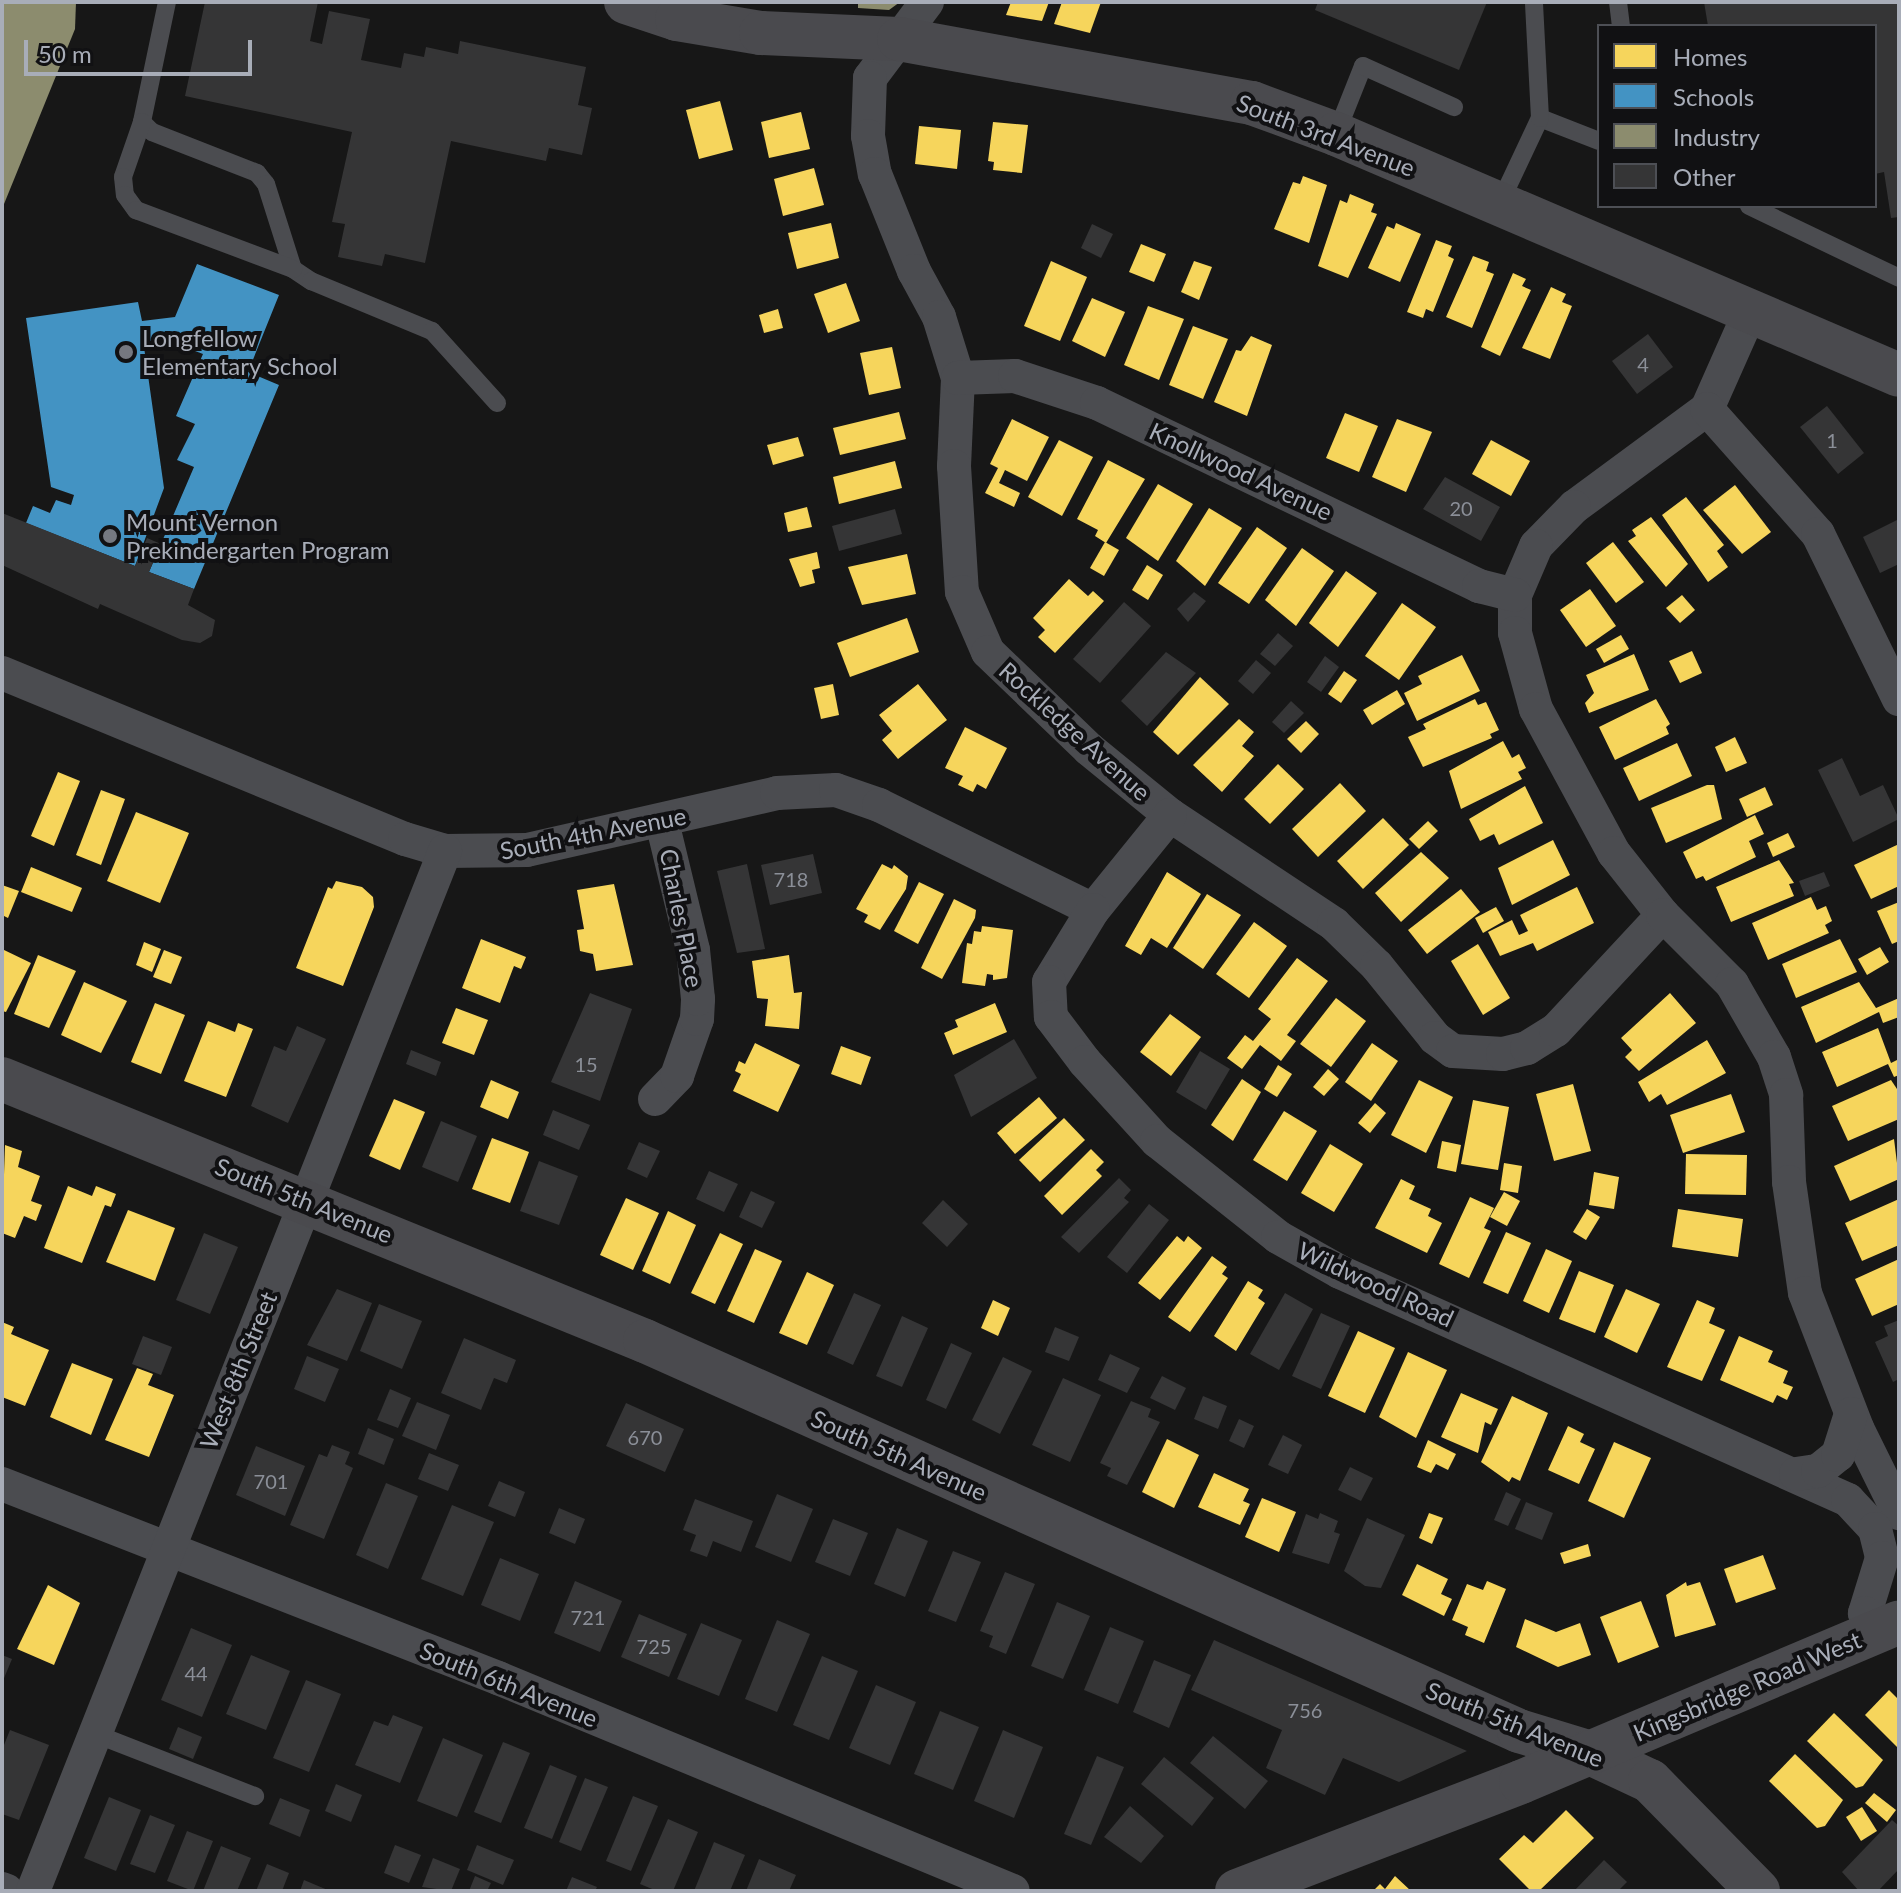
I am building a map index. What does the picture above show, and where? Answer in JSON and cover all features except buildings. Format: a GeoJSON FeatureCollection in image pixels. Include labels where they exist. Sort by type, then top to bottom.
{"type":"FeatureCollection","features":[{"type":"Feature","properties":{"kind":"street","name":"Rockledge Avenue"},"geometry":{"type":"LineString","coordinates":[[927,2],[870,78],[868,136],[875,174],[914,271],[939,317],[958,378],[954,466],[962,592],[976,632],[988,652],[1089,749],[1170,815],[1334,924],[1377,966],[1435,1038],[1453,1051],[1503,1054],[1527,1048],[1556,1030],[1663,915]]}},
{"type":"Feature","properties":{"kind":"street","name":"South 3rd Avenue"},"geometry":{"type":"LineString","coordinates":[[632,3],[761,33],[899,39],[1191,89],[1252,103],[1336,134],[1899,374]]}},
{"type":"Feature","properties":{"kind":"street"},"geometry":{"type":"LineString","coordinates":[[1750,312],[1707,409],[1550,528],[1526,564],[1515,595],[1519,660],[1536,709],[1614,853],[1663,915],[1732,984],[1774,1057],[1786,1095],[1789,1182],[1805,1293],[1851,1414],[1899,1513]]}},
{"type":"Feature","properties":{"kind":"street","name":"Knollwood Avenue"},"geometry":{"type":"LineString","coordinates":[[958,378],[1015,376],[1097,403],[1479,586],[1515,595]]}},
{"type":"Feature","properties":{"kind":"street"},"geometry":{"type":"LineString","coordinates":[[1707,409],[1818,534],[1899,699]]}},
{"type":"Feature","properties":{"kind":"street","name":"South 4th Avenue"},"geometry":{"type":"LineString","coordinates":[[2,673],[405,839],[445,851],[527,850],[662,822],[777,793],[836,790],[879,805],[1093,910]]}},
{"type":"Feature","properties":{"kind":"street","name":"Wildwood Road"},"geometry":{"type":"LineString","coordinates":[[1170,815],[1093,910],[1049,982],[1051,1017],[1157,1141],[1278,1237],[1340,1272],[1796,1474],[1857,1507],[1891,1555],[1865,1613],[1887,1627]]}},
{"type":"Feature","properties":{"kind":"street","name":"Charles Place"},"geometry":{"type":"LineString","coordinates":[[655,1099],[677,1076],[697,1019],[698,999],[693,950],[662,822]]}},
{"type":"Feature","properties":{"kind":"street","name":"West 8th Street"},"geometry":{"type":"LineString","coordinates":[[33,1891],[164,1549],[307,1202],[445,851]]}},
{"type":"Feature","properties":{"kind":"street","name":"South 5th Avenue"},"geometry":{"type":"LineString","coordinates":[[2,1079],[645,1341],[1519,1731],[1588,1752],[1650,1781],[1758,1891]]}},
{"type":"Feature","properties":{"kind":"street"},"geometry":{"type":"LineString","coordinates":[[1796,1474],[1818,1471],[1838,1455],[1851,1414]]}},
{"type":"Feature","properties":{"kind":"street","name":"South 6th Avenue"},"geometry":{"type":"LineString","coordinates":[[2,1484],[498,1678],[1013,1891]]}},
{"type":"Feature","properties":{"kind":"street","name":"Kingsbridge Road West"},"geometry":{"type":"LineString","coordinates":[[1243,1890],[1588,1752],[1887,1627]]}},
{"type":"Feature","properties":{"kind":"lane"},"geometry":{"type":"LineString","coordinates":[[167,2],[142,122],[123,177],[125,195],[136,210],[293,269],[311,281],[432,331],[497,403]]}},
{"type":"Feature","properties":{"kind":"lane"},"geometry":{"type":"LineString","coordinates":[[1499,205],[1540,118],[1534,2]]}},
{"type":"Feature","properties":{"kind":"lane"},"geometry":{"type":"LineString","coordinates":[[1618,2],[1621,24]]}},
{"type":"Feature","properties":{"kind":"lane"},"geometry":{"type":"LineString","coordinates":[[1336,134],[1363,66],[1454,107]]}},
{"type":"Feature","properties":{"kind":"lane"},"geometry":{"type":"LineString","coordinates":[[1540,118],[1597,140]]}},
{"type":"Feature","properties":{"kind":"lane"},"geometry":{"type":"LineString","coordinates":[[142,122],[152,132],[257,173],[266,184],[293,269]]}},
{"type":"Feature","properties":{"kind":"lane"},"geometry":{"type":"LineString","coordinates":[[1753,208],[1899,278]]}},
{"type":"Feature","properties":{"kind":"lane"},"geometry":{"type":"LineString","coordinates":[[93,1733],[255,1796]]}},
{"type":"Feature","properties":{"kind":"place","name":"Longfellow Elementary School"},"geometry":{"type":"Point","coordinates":[126,352]}},
{"type":"Feature","properties":{"kind":"place","name":"Mount Vernon Prekindergarten Program"},"geometry":{"type":"Point","coordinates":[110,536]}}]}
